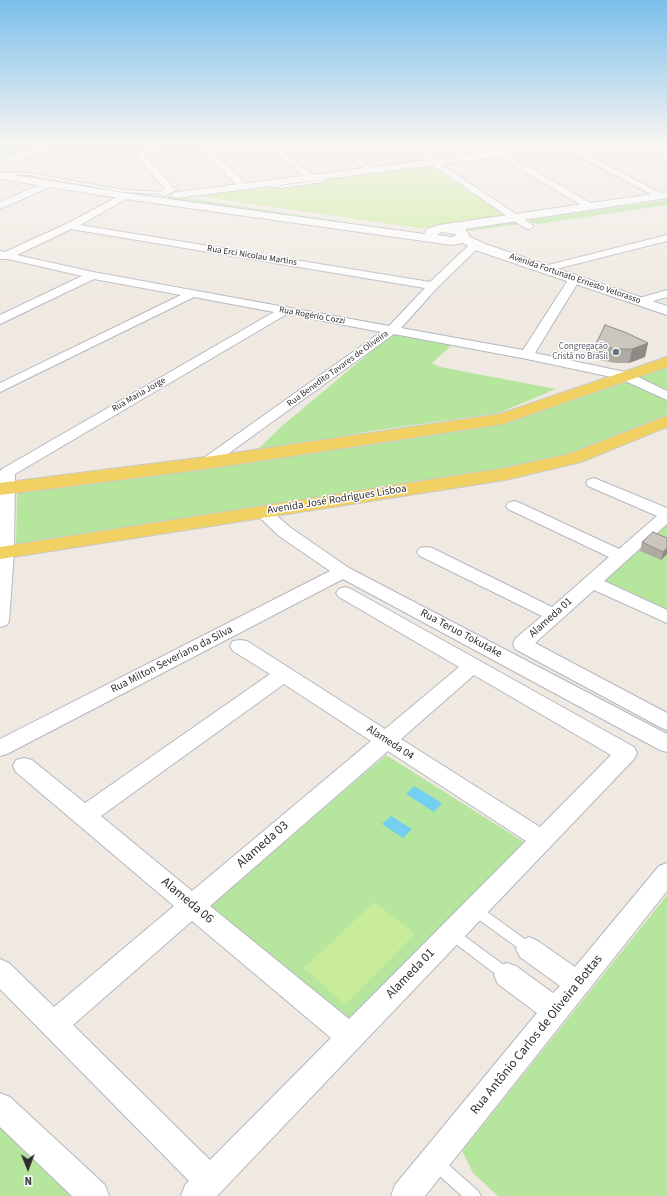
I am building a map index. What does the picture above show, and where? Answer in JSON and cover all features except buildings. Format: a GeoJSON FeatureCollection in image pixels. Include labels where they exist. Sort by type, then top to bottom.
{"type":"FeatureCollection","features":[{"type":"Feature","properties":{"kind":"main road","name":"Avenida Fortunato Ernesto Vetorasso"},"geometry":{"type":"LineString","coordinates":[[169,200],[439,235]]}},
{"type":"Feature","properties":{"kind":"main road","name":"Avenida Fortunato Ernesto Vetorasso"},"geometry":{"type":"LineString","coordinates":[[231,200],[439,235],[477,246],[667,311]]}},
{"type":"Feature","properties":{"kind":"main road"},"geometry":{"type":"LineString","coordinates":[[439,235],[516,218],[591,207],[657,200]]}},
{"type":"Feature","properties":{"kind":"main road"},"geometry":{"type":"LineString","coordinates":[[439,235],[457,230],[463,236],[529,226],[661,200]]}},
{"type":"Feature","properties":{"kind":"main road","name":"Avenida Fortunato Ernesto Vetorasso"},"geometry":{"type":"LineString","coordinates":[[463,236],[477,246]]}},
{"type":"Feature","properties":{"kind":"main road"},"geometry":{"type":"LineString","coordinates":[[4,489],[206,463],[503,419],[667,362]]}},
{"type":"Feature","properties":{"kind":"main road","name":"Avenida José Rodrigues Lisboa"},"geometry":{"type":"LineString","coordinates":[[3,553],[504,474],[575,458],[667,421]]}},
{"type":"Feature","properties":{"kind":"street"},"geometry":{"type":"LineString","coordinates":[[0,206],[12,200]]}},
{"type":"Feature","properties":{"kind":"street"},"geometry":{"type":"LineString","coordinates":[[2,255],[70,226],[114,200]]}},
{"type":"Feature","properties":{"kind":"street"},"geometry":{"type":"LineString","coordinates":[[490,200],[529,226]]}},
{"type":"Feature","properties":{"kind":"street"},"geometry":{"type":"LineString","coordinates":[[579,200],[591,207]]}},
{"type":"Feature","properties":{"kind":"street","name":"Rua Erci Nicolau Martins"},"geometry":{"type":"LineString","coordinates":[[70,226],[433,286]]}},
{"type":"Feature","properties":{"kind":"street"},"geometry":{"type":"LineString","coordinates":[[544,269],[667,238]]}},
{"type":"Feature","properties":{"kind":"street","name":"Rua Benedito Tavares de Oliveira"},"geometry":{"type":"LineString","coordinates":[[206,463],[392,330],[433,286],[477,246]]}},
{"type":"Feature","properties":{"kind":"street","name":"Rua Rogério Cozzi"},"geometry":{"type":"LineString","coordinates":[[2,255],[191,294],[527,355],[625,376],[667,396]]}},
{"type":"Feature","properties":{"kind":"street"},"geometry":{"type":"LineString","coordinates":[[0,320],[93,275]]}},
{"type":"Feature","properties":{"kind":"street"},"geometry":{"type":"LineString","coordinates":[[527,355],[574,279]]}},
{"type":"Feature","properties":{"kind":"street"},"geometry":{"type":"LineString","coordinates":[[640,301],[667,293]]}},
{"type":"Feature","properties":{"kind":"street"},"geometry":{"type":"LineString","coordinates":[[0,388],[191,294]]}},
{"type":"Feature","properties":{"kind":"street","name":"Rua Maria Jorge"},"geometry":{"type":"LineString","coordinates":[[4,489],[7,472],[284,311]]}},
{"type":"Feature","properties":{"kind":"street"},"geometry":{"type":"LineString","coordinates":[[594,483],[667,514]]}},
{"type":"Feature","properties":{"kind":"street"},"geometry":{"type":"LineString","coordinates":[[0,621],[4,489]]}},
{"type":"Feature","properties":{"kind":"street"},"geometry":{"type":"LineString","coordinates":[[514,506],[621,556]]}},
{"type":"Feature","properties":{"kind":"street","name":"Rua Teruo Tokutake"},"geometry":{"type":"LineString","coordinates":[[263,512],[285,532],[343,572],[667,744]]}},
{"type":"Feature","properties":{"kind":"street","name":"Alameda 01"},"geometry":{"type":"LineString","coordinates":[[667,514],[522,644],[667,722]]}},
{"type":"Feature","properties":{"kind":"street"},"geometry":{"type":"LineString","coordinates":[[426,552],[554,615]]}},
{"type":"Feature","properties":{"kind":"street","name":"Rua Milton Severiano da Silva"},"geometry":{"type":"LineString","coordinates":[[0,748],[343,572]]}},
{"type":"Feature","properties":{"kind":"street"},"geometry":{"type":"LineString","coordinates":[[592,582],[667,617]]}},
{"type":"Feature","properties":{"kind":"street"},"geometry":{"type":"LineString","coordinates":[[345,593],[473,666]]}},
{"type":"Feature","properties":{"kind":"street","name":"Alameda 04"},"geometry":{"type":"LineString","coordinates":[[240,646],[541,839]]}},
{"type":"Feature","properties":{"kind":"street","name":"Alameda 01"},"geometry":{"type":"LineString","coordinates":[[203,1188],[626,753],[473,666]]}},
{"type":"Feature","properties":{"kind":"street","name":"Alameda 03"},"geometry":{"type":"LineString","coordinates":[[54,1024],[473,666]]}},
{"type":"Feature","properties":{"kind":"street"},"geometry":{"type":"LineString","coordinates":[[84,816],[284,674]]}},
{"type":"Feature","properties":{"kind":"street","name":"Alameda 06"},"geometry":{"type":"LineString","coordinates":[[24,766],[350,1037]]}},
{"type":"Feature","properties":{"kind":"street","name":"Rua Antônio Carlos de Oliveira Bottas"},"geometry":{"type":"LineString","coordinates":[[406,1196],[667,873]]}},
{"type":"Feature","properties":{"kind":"street"},"geometry":{"type":"LineString","coordinates":[[529,949],[578,984]]}},
{"type":"Feature","properties":{"kind":"street"},"geometry":{"type":"LineString","coordinates":[[0,971],[54,1024],[203,1188]]}},
{"type":"Feature","properties":{"kind":"street"},"geometry":{"type":"LineString","coordinates":[[507,975],[556,1011]]}},
{"type":"Feature","properties":{"kind":"street"},"geometry":{"type":"LineString","coordinates":[[0,1107],[94,1196]]}},
{"type":"Feature","properties":{"kind":"lane"},"geometry":{"type":"LineString","coordinates":[[474,909],[529,949]]}},
{"type":"Feature","properties":{"kind":"lane"},"geometry":{"type":"LineString","coordinates":[[450,933],[507,975]]}},
{"type":"Feature","properties":{"kind":"lane"},"geometry":{"type":"LineString","coordinates":[[434,1162],[473,1196]]}},
{"type":"Feature","properties":{"kind":"green space"},"geometry":{"type":"Polygon","coordinates":[[[173,200],[196,200],[430,235],[173,200]]]}},
{"type":"Feature","properties":{"kind":"green space"},"geometry":{"type":"Polygon","coordinates":[[[224,200],[481,200],[506,216],[420,228],[224,200]]]}},
{"type":"Feature","properties":{"kind":"green space"},"geometry":{"type":"Polygon","coordinates":[[[667,200],[667,205],[539,224],[530,222],[531,219],[667,200]]]}},
{"type":"Feature","properties":{"kind":"green space"},"geometry":{"type":"Polygon","coordinates":[[[517,220],[522,224],[468,231],[460,227],[517,220]]]}},
{"type":"Feature","properties":{"kind":"green space"},"geometry":{"type":"Polygon","coordinates":[[[392,334],[452,345],[432,363],[440,367],[556,389],[499,413],[371,431],[255,452],[282,426],[392,334]]]}},
{"type":"Feature","properties":{"kind":"green space"},"geometry":{"type":"Polygon","coordinates":[[[667,366],[667,392],[636,377],[667,366]]]}},
{"type":"Feature","properties":{"kind":"green space"},"geometry":{"type":"Polygon","coordinates":[[[623,380],[667,400],[667,418],[572,455],[501,471],[16,546],[17,492],[386,443],[504,421],[623,380]]]}},
{"type":"Feature","properties":{"kind":"green space"},"geometry":{"type":"Polygon","coordinates":[[[667,523],[667,610],[603,580],[667,523]]]}},
{"type":"Feature","properties":{"kind":"green space"},"geometry":{"type":"Polygon","coordinates":[[[386,755],[524,842],[347,1023],[209,907],[386,755]]]}},
{"type":"Feature","properties":{"kind":"green space"},"geometry":{"type":"Polygon","coordinates":[[[667,895],[667,1196],[498,1196],[473,1173],[462,1151],[667,895]]]}},
{"type":"Feature","properties":{"kind":"green space"},"geometry":{"type":"Polygon","coordinates":[[[374,902],[415,934],[345,1005],[304,968],[374,902]]]}},
{"type":"Feature","properties":{"kind":"green space"},"geometry":{"type":"Polygon","coordinates":[[[0,1118],[80,1196],[0,1196],[0,1118]]]}},
{"type":"Feature","properties":{"kind":"water"},"geometry":{"type":"Polygon","coordinates":[[[414,786],[442,803],[434,812],[406,794],[414,786]]]}},
{"type":"Feature","properties":{"kind":"water"},"geometry":{"type":"Polygon","coordinates":[[[391,816],[412,829],[403,838],[382,824],[391,816]]]}},
{"type":"Feature","properties":{"kind":"place","name":"Congregação Cristã no Brasil"},"geometry":{"type":"Point","coordinates":[616,352]}}]}
